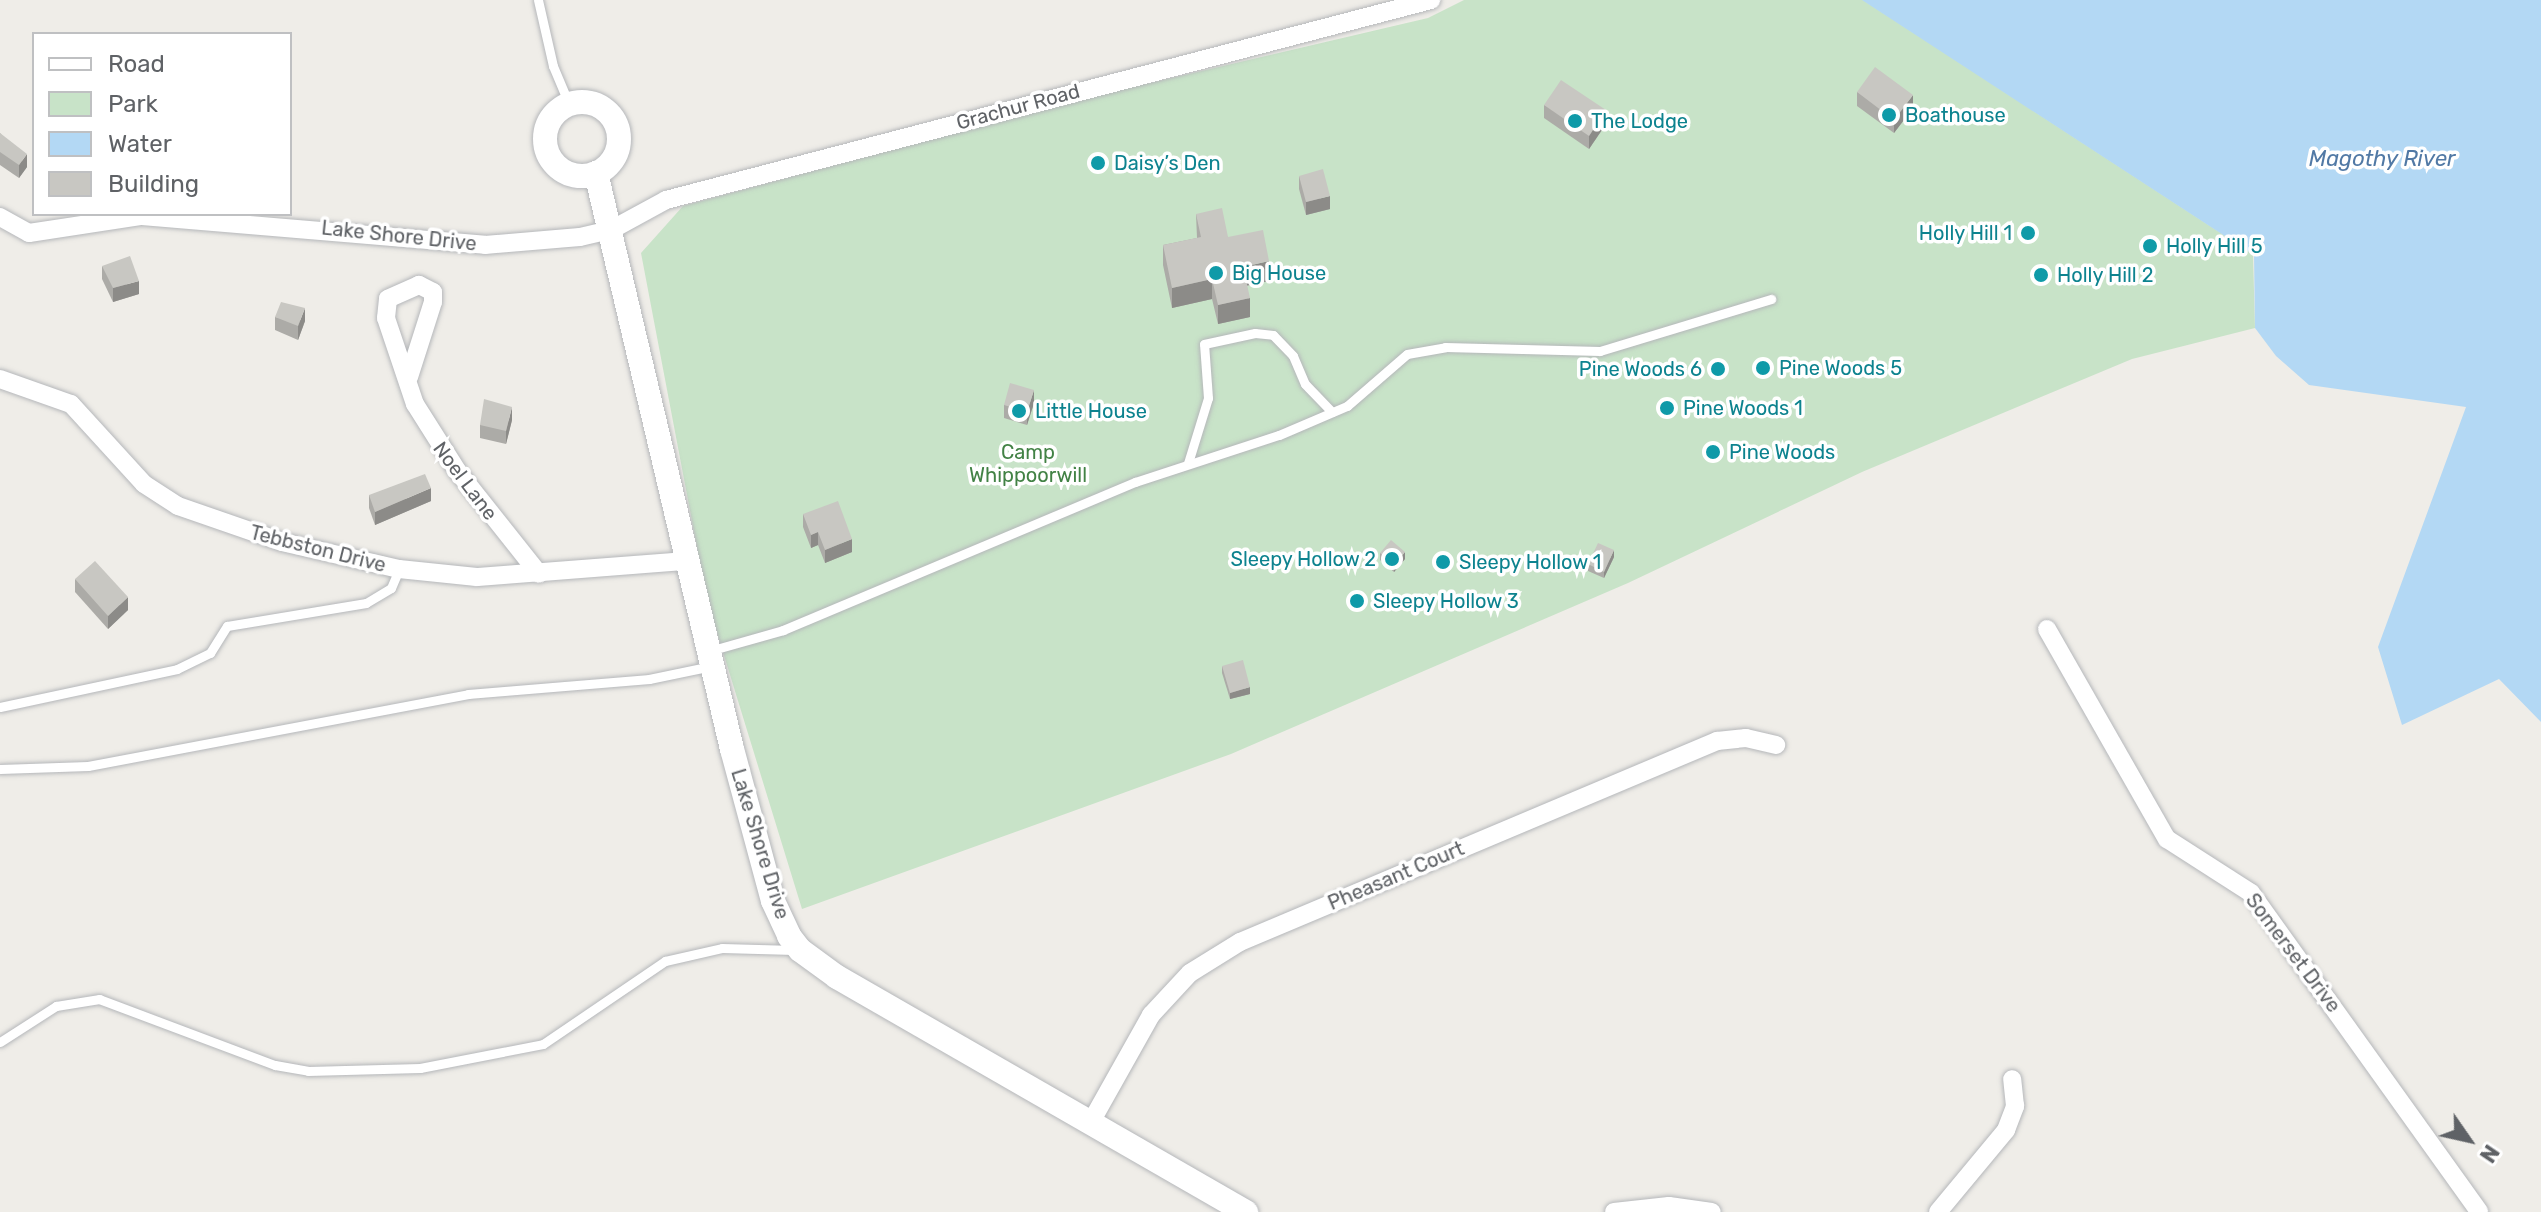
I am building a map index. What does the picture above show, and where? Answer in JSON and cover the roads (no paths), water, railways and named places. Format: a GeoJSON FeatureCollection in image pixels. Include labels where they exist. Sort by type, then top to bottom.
{"type":"FeatureCollection","features":[{"type":"Feature","properties":{"kind":"street","name":"Grachur Road"},"geometry":{"type":"LineString","coordinates":[[611,230],[666,200],[1431,0]]}},
{"type":"Feature","properties":{"kind":"street"},"geometry":{"type":"LineString","coordinates":[[592,103],[617,126],[614,159],[596,173],[570,174],[551,158],[546,133],[550,121],[569,104],[592,103]]}},
{"type":"Feature","properties":{"kind":"street","name":"Lake Shore Drive"},"geometry":{"type":"LineString","coordinates":[[596,173],[687,561],[773,901],[800,950],[837,977],[1246,1212]]}},
{"type":"Feature","properties":{"kind":"street","name":"Lake Shore Drive"},"geometry":{"type":"LineString","coordinates":[[0,217],[29,233],[142,216],[196,217],[485,245],[611,230]]}},
{"type":"Feature","properties":{"kind":"street","name":"Noel Lane"},"geometry":{"type":"LineString","coordinates":[[409,377],[425,426],[539,574]]}},
{"type":"Feature","properties":{"kind":"street","name":"Tebbston Drive"},"geometry":{"type":"LineString","coordinates":[[0,379],[71,404],[144,484],[178,506],[254,534],[399,569],[477,577],[687,561]]}},
{"type":"Feature","properties":{"kind":"street","name":"Somerset Drive"},"geometry":{"type":"LineString","coordinates":[[2047,629],[2167,839],[2251,893],[2479,1212]]}},
{"type":"Feature","properties":{"kind":"street","name":"Pheasant Court"},"geometry":{"type":"LineString","coordinates":[[1091,1122],[1151,1015],[1190,973],[1240,942],[1717,741],[1746,738],[1776,745]]}},
{"type":"Feature","properties":{"kind":"street"},"geometry":{"type":"LineString","coordinates":[[1938,1212],[2006,1130],[2015,1106],[2012,1079]]}},
{"type":"Feature","properties":{"kind":"street"},"geometry":{"type":"LineString","coordinates":[[1614,1212],[1669,1206],[1712,1212]]}},
{"type":"Feature","properties":{"kind":"lane"},"geometry":{"type":"LineString","coordinates":[[538,0],[569,104]]}},
{"type":"Feature","properties":{"kind":"lane"},"geometry":{"type":"LineString","coordinates":[[0,769],[88,766],[468,694],[649,679],[783,630],[1188,463],[1347,406],[1407,354],[1445,347],[1600,351],[1771,299]]}},
{"type":"Feature","properties":{"kind":"lane"},"geometry":{"type":"LineString","coordinates":[[1188,463],[1208,398],[1204,344],[1255,333],[1273,335],[1293,356],[1305,384],[1332,412]]}},
{"type":"Feature","properties":{"kind":"lane"},"geometry":{"type":"LineString","coordinates":[[0,707],[177,669],[210,653],[227,626],[366,603],[391,588],[399,569]]}},
{"type":"Feature","properties":{"kind":"lane"},"geometry":{"type":"LineString","coordinates":[[0,1042],[56,1006],[99,999],[275,1065],[308,1071],[420,1068],[543,1044],[665,961],[722,948],[800,950]]}},
{"type":"Feature","properties":{"kind":"water","name":"Magothy River"},"geometry":{"type":"Polygon","coordinates":[[[1862,0],[2541,0],[2541,722],[2499,679],[2402,725],[2378,647],[2466,407],[2309,385],[2276,356],[2255,328],[2254,255],[1862,0]]]}},
{"type":"Feature","properties":{"kind":"place","name":"Boathouse"},"geometry":{"type":"Point","coordinates":[1889,115]}},
{"type":"Feature","properties":{"kind":"place","name":"The Lodge"},"geometry":{"type":"Point","coordinates":[1575,121]}},
{"type":"Feature","properties":{"kind":"place","name":"Daisy’s Den"},"geometry":{"type":"Point","coordinates":[1098,163]}},
{"type":"Feature","properties":{"kind":"place","name":"Holly Hill 1"},"geometry":{"type":"Point","coordinates":[2028,233]}},
{"type":"Feature","properties":{"kind":"place","name":"Holly Hill 5"},"geometry":{"type":"Point","coordinates":[2150,246]}},
{"type":"Feature","properties":{"kind":"place","name":"Big House"},"geometry":{"type":"Point","coordinates":[1216,273]}},
{"type":"Feature","properties":{"kind":"place","name":"Holly Hill 2"},"geometry":{"type":"Point","coordinates":[2041,275]}},
{"type":"Feature","properties":{"kind":"place","name":"Pine Woods 5"},"geometry":{"type":"Point","coordinates":[1763,368]}},
{"type":"Feature","properties":{"kind":"place","name":"Pine Woods 6"},"geometry":{"type":"Point","coordinates":[1718,369]}},
{"type":"Feature","properties":{"kind":"place","name":"Pine Woods 1"},"geometry":{"type":"Point","coordinates":[1667,408]}},
{"type":"Feature","properties":{"kind":"place","name":"Little House"},"geometry":{"type":"Point","coordinates":[1019,411]}},
{"type":"Feature","properties":{"kind":"place","name":"Pine Woods"},"geometry":{"type":"Point","coordinates":[1713,452]}},
{"type":"Feature","properties":{"kind":"place","name":"Sleepy Hollow 2"},"geometry":{"type":"Point","coordinates":[1392,559]}},
{"type":"Feature","properties":{"kind":"place","name":"Sleepy Hollow 1"},"geometry":{"type":"Point","coordinates":[1443,562]}},
{"type":"Feature","properties":{"kind":"place","name":"Sleepy Hollow 3"},"geometry":{"type":"Point","coordinates":[1357,601]}},
{"type":"Feature","properties":{"kind":"park label","name":"Camp Whippoorwill"},"geometry":{"type":"Point","coordinates":[1028,464]}}]}
